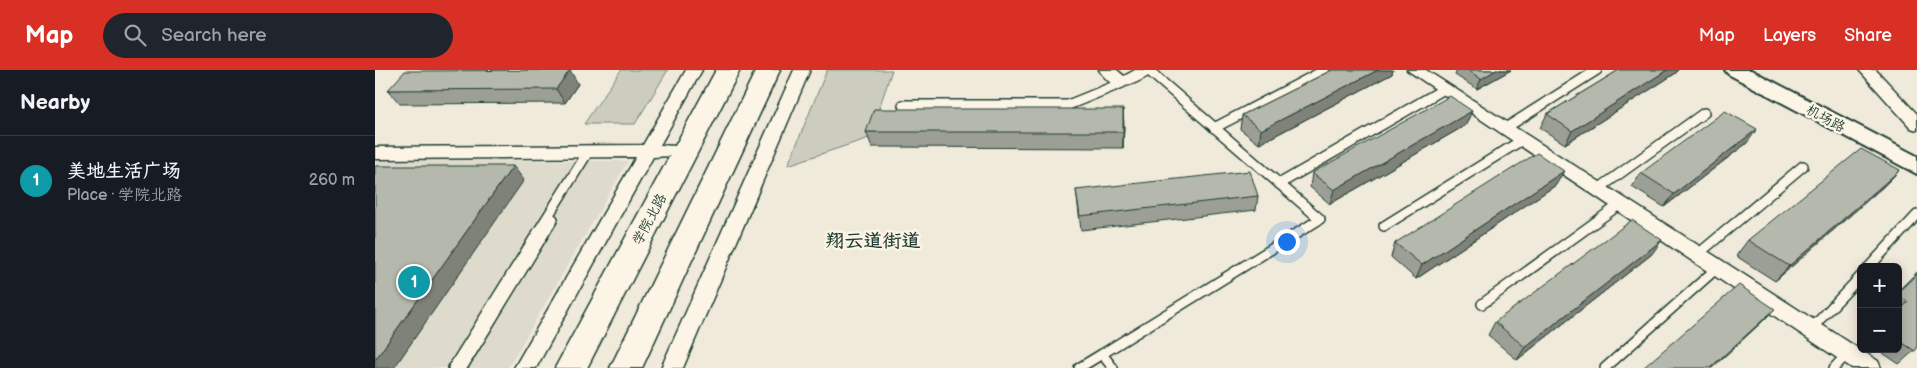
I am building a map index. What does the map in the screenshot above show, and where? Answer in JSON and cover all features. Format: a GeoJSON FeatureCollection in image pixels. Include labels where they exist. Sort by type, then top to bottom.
{"type":"FeatureCollection","features":[{"type":"Feature","properties":{"kind":"main road","name":"学院北路"},"geometry":{"type":"LineString","coordinates":[[571,368],[728,70]]}},
{"type":"Feature","properties":{"kind":"main road"},"geometry":{"type":"LineString","coordinates":[[626,368],[768,70]]}},
{"type":"Feature","properties":{"kind":"street"},"geometry":{"type":"LineString","coordinates":[[525,368],[694,70]]}},
{"type":"Feature","properties":{"kind":"street"},"geometry":{"type":"LineString","coordinates":[[672,368],[802,70]]}},
{"type":"Feature","properties":{"kind":"street"},"geometry":{"type":"LineString","coordinates":[[1107,70],[1122,82],[1148,70]]}},
{"type":"Feature","properties":{"kind":"street","name":"机场路"},"geometry":{"type":"LineString","coordinates":[[1735,70],[1917,166]]}},
{"type":"Feature","properties":{"kind":"street"},"geometry":{"type":"LineString","coordinates":[[1867,70],[1917,124]]}},
{"type":"Feature","properties":{"kind":"street"},"geometry":{"type":"LineString","coordinates":[[1422,72],[1444,89],[1619,205],[1871,368]]}},
{"type":"Feature","properties":{"kind":"street"},"geometry":{"type":"LineString","coordinates":[[375,152],[685,151]]}},
{"type":"Feature","properties":{"kind":"lane"},"geometry":{"type":"LineString","coordinates":[[1079,368],[1320,219],[1148,70]]}},
{"type":"Feature","properties":{"kind":"lane"},"geometry":{"type":"LineString","coordinates":[[1214,128],[1325,70]]}},
{"type":"Feature","properties":{"kind":"lane"},"geometry":{"type":"LineString","coordinates":[[1504,129],[1597,70]]}},
{"type":"Feature","properties":{"kind":"lane"},"geometry":{"type":"LineString","coordinates":[[903,105],[1068,105],[1122,82]]}},
{"type":"Feature","properties":{"kind":"lane"},"geometry":{"type":"LineString","coordinates":[[1279,184],[1444,89]]}},
{"type":"Feature","properties":{"kind":"lane"},"geometry":{"type":"LineString","coordinates":[[1597,190],[1704,113]]}},
{"type":"Feature","properties":{"kind":"lane"},"geometry":{"type":"LineString","coordinates":[[1384,226],[1522,140]]}},
{"type":"Feature","properties":{"kind":"lane"},"geometry":{"type":"LineString","coordinates":[[453,368],[591,152]]}},
{"type":"Feature","properties":{"kind":"lane"},"geometry":{"type":"LineString","coordinates":[[462,368],[591,152]]}},
{"type":"Feature","properties":{"kind":"lane"},"geometry":{"type":"LineString","coordinates":[[1697,255],[1803,166]]}},
{"type":"Feature","properties":{"kind":"lane"},"geometry":{"type":"LineString","coordinates":[[1482,304],[1619,205]]}},
{"type":"Feature","properties":{"kind":"lane"},"geometry":{"type":"LineString","coordinates":[[1873,263],[1917,215]]}},
{"type":"Feature","properties":{"kind":"lane"},"geometry":{"type":"LineString","coordinates":[[1605,368],[1717,268]]}},
{"type":"Feature","properties":{"kind":"lane"},"geometry":{"type":"LineString","coordinates":[[1811,329],[1857,280]]}},
{"type":"Feature","properties":{"kind":"lane"},"geometry":{"type":"LineString","coordinates":[[1102,354],[1113,368]]}},
{"type":"Feature","properties":{"kind":"lane"},"geometry":{"type":"LineString","coordinates":[[1834,368],[1847,354]]}},
{"type":"Feature","properties":{"kind":"shaded area"},"geometry":{"type":"Polygon","coordinates":[[[621,70],[668,70],[635,124],[584,124],[621,70]]]}},
{"type":"Feature","properties":{"kind":"shaded area"},"geometry":{"type":"Polygon","coordinates":[[[827,70],[892,70],[869,138],[788,165],[827,70]]]}},
{"type":"Feature","properties":{"kind":"shaded area"},"geometry":{"type":"Polygon","coordinates":[[[375,160],[628,161],[508,368],[375,368],[375,160]]]}},
{"type":"Feature","properties":{"kind":"building"},"geometry":{"type":"Polygon","coordinates":[[[570,70],[556,89],[388,90],[405,71],[570,70]]]}},
{"type":"Feature","properties":{"kind":"building"},"geometry":{"type":"Polygon","coordinates":[[[1332,70],[1378,70],[1261,130],[1242,115],[1332,70]]]}},
{"type":"Feature","properties":{"kind":"building"},"geometry":{"type":"Polygon","coordinates":[[[1468,70],[1496,70],[1481,79],[1468,70]]]}},
{"type":"Feature","properties":{"kind":"building"},"geometry":{"type":"Polygon","coordinates":[[[1619,70],[1667,70],[1572,131],[1547,114],[1619,70]]]}},
{"type":"Feature","properties":{"kind":"building"},"geometry":{"type":"Polygon","coordinates":[[[1450,96],[1472,111],[1334,190],[1312,173],[1450,96]]]}},
{"type":"Feature","properties":{"kind":"building"},"geometry":{"type":"Polygon","coordinates":[[[874,109],[1123,109],[1123,132],[866,132],[874,109]]]}},
{"type":"Feature","properties":{"kind":"building"},"geometry":{"type":"Polygon","coordinates":[[[1725,111],[1757,129],[1674,194],[1641,173],[1725,111]]]}},
{"type":"Feature","properties":{"kind":"building"},"geometry":{"type":"Polygon","coordinates":[[[1861,149],[1900,170],[1789,266],[1748,240],[1861,149]]]}},
{"type":"Feature","properties":{"kind":"building"},"geometry":{"type":"Polygon","coordinates":[[[1537,153],[1564,171],[1422,265],[1395,243],[1537,153]]]}},
{"type":"Feature","properties":{"kind":"building"},"geometry":{"type":"Polygon","coordinates":[[[375,166],[513,166],[375,360],[375,166]]]}},
{"type":"Feature","properties":{"kind":"building"},"geometry":{"type":"Polygon","coordinates":[[[1250,171],[1258,196],[1080,216],[1076,190],[1250,171]]]}},
{"type":"Feature","properties":{"kind":"building"},"geometry":{"type":"Polygon","coordinates":[[[1632,220],[1662,240],[1525,347],[1495,322],[1632,220]]]}},
{"type":"Feature","properties":{"kind":"building"},"geometry":{"type":"Polygon","coordinates":[[[1917,274],[1917,348],[1915,351],[1902,343],[1902,308],[1908,302],[1902,298],[1902,288],[1917,274]]]}},
{"type":"Feature","properties":{"kind":"building"},"geometry":{"type":"Polygon","coordinates":[[[1739,285],[1775,309],[1710,368],[1643,368],[1739,285]]]}},
{"type":"Feature","properties":{"kind":"place","name":"美地生活广场"},"geometry":{"type":"Point","coordinates":[414,282]}},
{"type":"Feature","properties":{"kind":"district","name":"翔云道街道"},"geometry":{"type":"Point","coordinates":[873,240]}}]}
